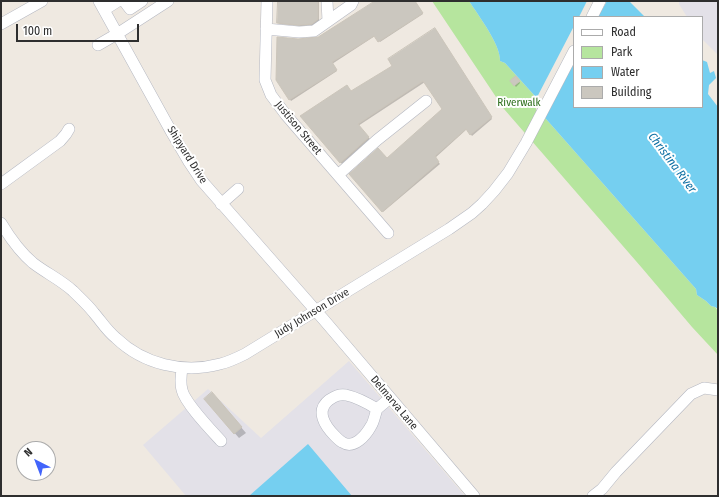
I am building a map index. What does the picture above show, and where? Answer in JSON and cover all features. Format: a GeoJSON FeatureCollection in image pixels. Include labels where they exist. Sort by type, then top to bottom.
{"type":"FeatureCollection","features":[{"type":"Feature","properties":{"kind":"street"},"geometry":{"type":"LineString","coordinates":[[1,24],[42,1]]}},
{"type":"Feature","properties":{"kind":"street"},"geometry":{"type":"LineString","coordinates":[[101,6],[118,1]]}},
{"type":"Feature","properties":{"kind":"street"},"geometry":{"type":"LineString","coordinates":[[124,1],[130,9],[142,1]]}},
{"type":"Feature","properties":{"kind":"street","name":"Justison Street"},"geometry":{"type":"LineString","coordinates":[[267,1],[265,80],[271,95],[277,105],[388,233]]}},
{"type":"Feature","properties":{"kind":"street"},"geometry":{"type":"LineString","coordinates":[[327,1],[328,21]]}},
{"type":"Feature","properties":{"kind":"street"},"geometry":{"type":"LineString","coordinates":[[266,29],[299,32],[314,31],[351,5],[353,1]]}},
{"type":"Feature","properties":{"kind":"street"},"geometry":{"type":"LineString","coordinates":[[592,16],[600,1]]}},
{"type":"Feature","properties":{"kind":"street"},"geometry":{"type":"LineString","coordinates":[[98,45],[117,34],[162,3]]}},
{"type":"Feature","properties":{"kind":"street","name":"Shipyard Drive"},"geometry":{"type":"LineString","coordinates":[[101,6],[189,162],[201,180],[315,311]]}},
{"type":"Feature","properties":{"kind":"street","name":"Judy Johnson Drive"},"geometry":{"type":"LineString","coordinates":[[1,223],[12,240],[28,258],[65,284],[93,311],[122,344],[135,353],[167,366],[198,368],[213,366],[245,354],[444,232],[472,213],[490,196],[513,166],[573,53]]}},
{"type":"Feature","properties":{"kind":"street"},"geometry":{"type":"LineString","coordinates":[[338,175],[376,140],[426,102]]}},
{"type":"Feature","properties":{"kind":"street"},"geometry":{"type":"LineString","coordinates":[[1,184],[60,141],[69,129]]}},
{"type":"Feature","properties":{"kind":"street"},"geometry":{"type":"LineString","coordinates":[[221,204],[238,189]]}},
{"type":"Feature","properties":{"kind":"street","name":"Delmarva Lane"},"geometry":{"type":"LineString","coordinates":[[315,311],[474,496]]}},
{"type":"Feature","properties":{"kind":"street"},"geometry":{"type":"LineString","coordinates":[[182,368],[182,392],[189,403],[220,441]]}},
{"type":"Feature","properties":{"kind":"street"},"geometry":{"type":"LineString","coordinates":[[593,496],[602,490],[616,472],[690,394],[704,388],[718,390]]}},
{"type":"Feature","properties":{"kind":"street"},"geometry":{"type":"LineString","coordinates":[[377,409],[346,395],[336,395],[325,403],[322,411],[323,418],[328,428],[343,443],[350,444],[357,442],[372,425],[377,409],[390,398]]}},
{"type":"Feature","properties":{"kind":"shaded area"},"geometry":{"type":"Polygon","coordinates":[[[679,1],[718,1],[718,55],[703,40],[703,16],[686,16],[679,4],[679,1]]]}},
{"type":"Feature","properties":{"kind":"shaded area"},"geometry":{"type":"Polygon","coordinates":[[[349,361],[465,496],[186,496],[143,445],[208,389],[261,438],[349,361]]]}},
{"type":"Feature","properties":{"kind":"green space","name":"Riverwalk"},"geometry":{"type":"Polygon","coordinates":[[[432,1],[469,1],[493,39],[497,47],[500,61],[505,63],[534,95],[539,111],[696,289],[697,295],[711,306],[715,307],[718,311],[718,355],[692,327],[504,109],[432,1]]]}},
{"type":"Feature","properties":{"kind":"water","name":"Christina River"},"geometry":{"type":"Polygon","coordinates":[[[469,1],[629,1],[644,16],[573,16],[573,108],[703,108],[703,60],[707,62],[710,73],[714,71],[716,78],[709,85],[708,94],[718,107],[718,309],[711,306],[697,295],[696,289],[539,111],[534,95],[505,63],[500,61],[497,47],[469,1]]]}},
{"type":"Feature","properties":{"kind":"water"},"geometry":{"type":"Polygon","coordinates":[[[308,444],[352,496],[249,496],[308,444]]]}},
{"type":"Feature","properties":{"kind":"pier"},"geometry":{"type":"Polygon","coordinates":[[[587,1],[607,1],[599,16],[580,16],[587,1]]]}},
{"type":"Feature","properties":{"kind":"pier"},"geometry":{"type":"Polygon","coordinates":[[[573,28],[573,65],[544,120],[537,112],[534,103],[573,28]]]}},
{"type":"Feature","properties":{"kind":"building"},"geometry":{"type":"Polygon","coordinates":[[[278,1],[318,1],[318,19],[312,24],[299,25],[277,23],[278,1]]]}},
{"type":"Feature","properties":{"kind":"building"},"geometry":{"type":"Polygon","coordinates":[[[375,1],[415,1],[423,13],[378,42],[374,36],[332,62],[337,70],[289,100],[276,80],[277,37],[298,39],[318,37],[375,1]]]}},
{"type":"Feature","properties":{"kind":"building"},"geometry":{"type":"Polygon","coordinates":[[[435,28],[492,117],[470,135],[466,129],[435,156],[439,162],[382,212],[349,174],[378,148],[387,158],[442,109],[423,81],[358,124],[369,137],[340,163],[300,116],[347,85],[351,91],[392,66],[388,59],[435,28]]]}},
{"type":"Feature","properties":{"kind":"building"},"geometry":{"type":"Polygon","coordinates":[[[516,76],[520,81],[514,86],[510,81],[516,76]]]}},
{"type":"Feature","properties":{"kind":"building"},"geometry":{"type":"Polygon","coordinates":[[[212,392],[242,427],[234,434],[204,399],[212,392]]]}}]}
